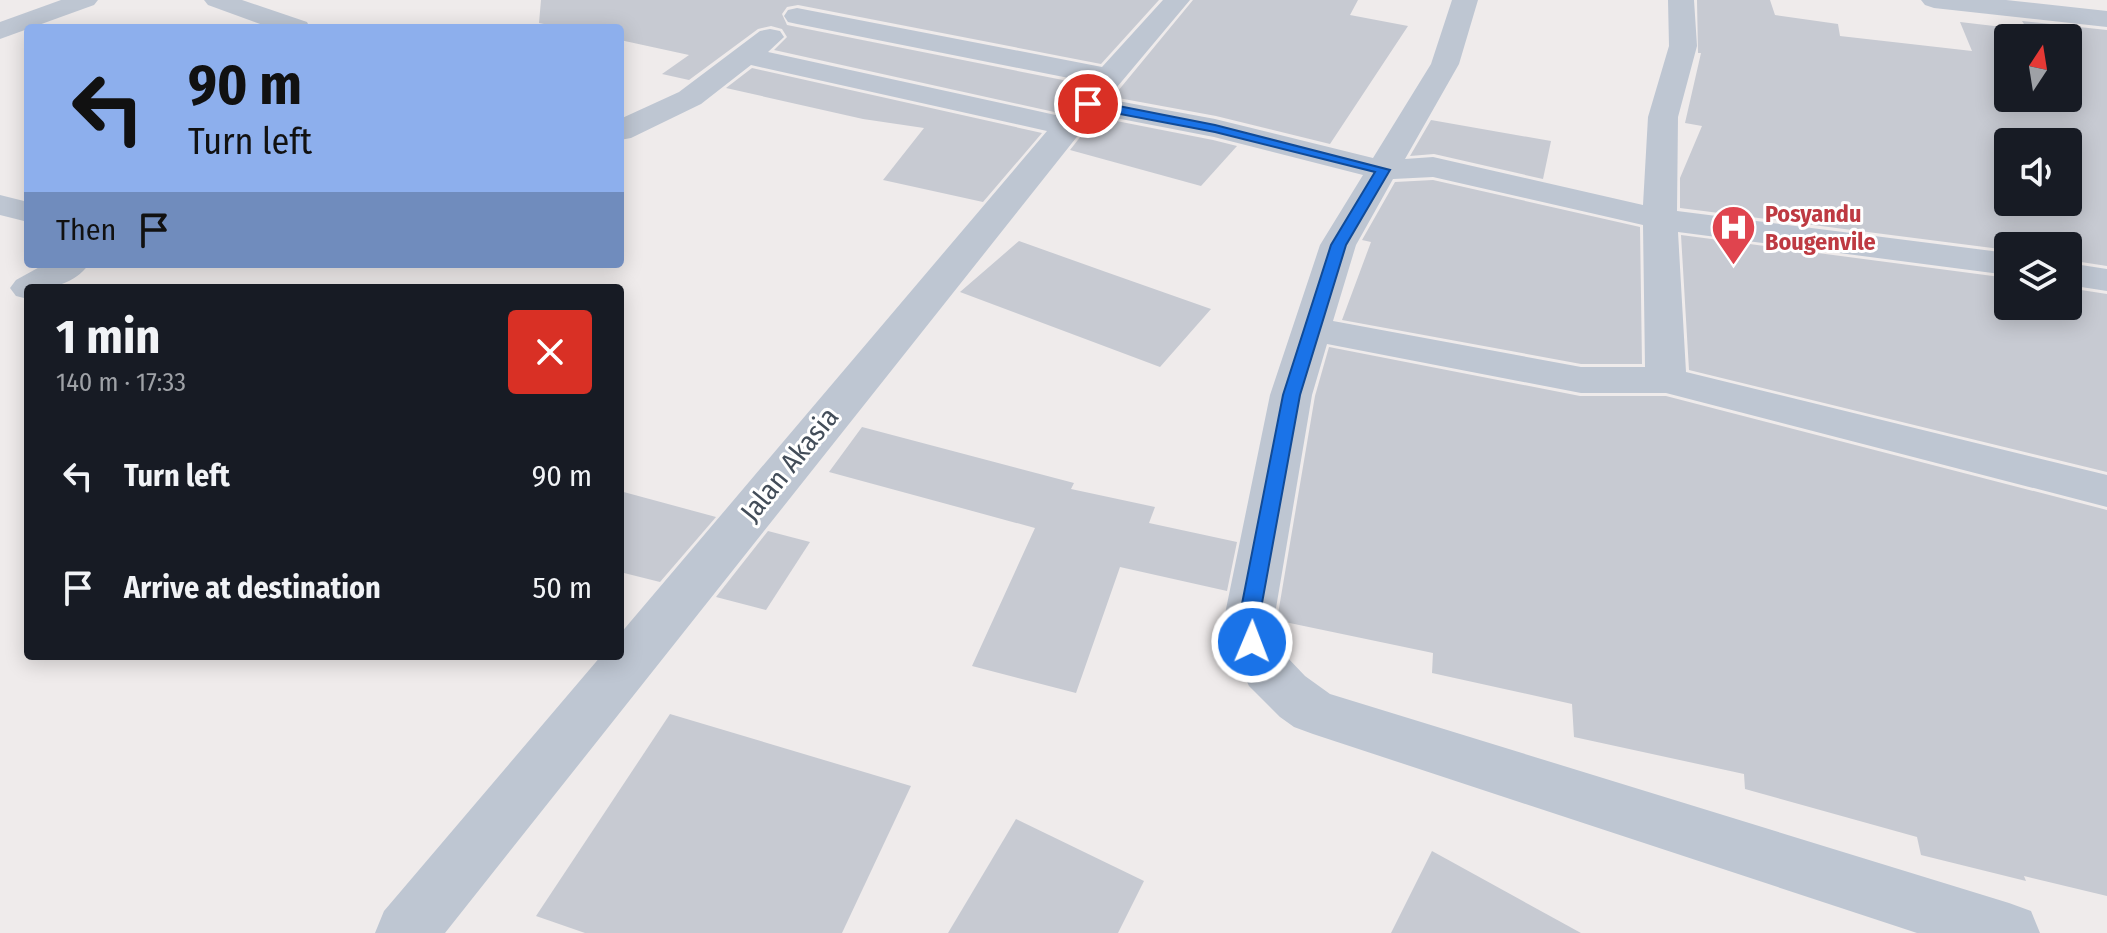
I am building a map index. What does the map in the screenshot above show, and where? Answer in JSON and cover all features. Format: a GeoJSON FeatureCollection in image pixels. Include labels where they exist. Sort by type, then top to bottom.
{"type":"FeatureCollection","features":[{"type":"Feature","properties":{"kind":"street"},"geometry":{"type":"LineString","coordinates":[[0,31],[85,0]]}},
{"type":"Feature","properties":{"kind":"street"},"geometry":{"type":"LineString","coordinates":[[217,0],[286,24]]}},
{"type":"Feature","properties":{"kind":"street","name":"Jalan Akasia"},"geometry":{"type":"LineString","coordinates":[[406,933],[1088,103],[1177,0]]}},
{"type":"Feature","properties":{"kind":"street"},"geometry":{"type":"LineString","coordinates":[[1465,0],[1445,64],[1338,245],[1291,395],[1250,614],[1252,642],[1264,669],[1287,693],[1313,711],[2009,933]]}},
{"type":"Feature","properties":{"kind":"street"},"geometry":{"type":"LineString","coordinates":[[1666,380],[1660,219],[1663,117],[1683,46],[1681,0]]}},
{"type":"Feature","properties":{"kind":"street"},"geometry":{"type":"LineString","coordinates":[[1934,0],[2107,19]]}},
{"type":"Feature","properties":{"kind":"street"},"geometry":{"type":"LineString","coordinates":[[624,129],[690,98],[808,5],[1088,103]]}},
{"type":"Feature","properties":{"kind":"street"},"geometry":{"type":"LineString","coordinates":[[747,56],[1088,103],[1215,128],[1383,170],[1433,167],[1660,219],[1994,262]]}},
{"type":"Feature","properties":{"kind":"street"},"geometry":{"type":"LineString","coordinates":[[0,205],[24,211]]}},
{"type":"Feature","properties":{"kind":"street"},"geometry":{"type":"LineString","coordinates":[[35,284],[64,268]]}},
{"type":"Feature","properties":{"kind":"street"},"geometry":{"type":"LineString","coordinates":[[2082,276],[2107,280]]}},
{"type":"Feature","properties":{"kind":"street"},"geometry":{"type":"LineString","coordinates":[[0,305],[24,290]]}},
{"type":"Feature","properties":{"kind":"street"},"geometry":{"type":"LineString","coordinates":[[1312,329],[1581,380],[1666,380],[2107,491]]}},
{"type":"Feature","properties":{"kind":"building"},"geometry":{"type":"Polygon","coordinates":[[[541,0],[1159,0],[1101,64],[798,5],[787,7],[782,14],[787,25],[1083,84],[1059,113],[774,50],[787,37],[782,29],[771,26],[758,29],[689,80],[662,74],[689,55],[624,41],[624,24],[539,23],[541,0]]]}},
{"type":"Feature","properties":{"kind":"building"},"geometry":{"type":"Polygon","coordinates":[[[1193,0],[1358,0],[1350,15],[1408,26],[1330,144],[1216,116],[1113,97],[1193,0]]]}},
{"type":"Feature","properties":{"kind":"building"},"geometry":{"type":"Polygon","coordinates":[[[1697,0],[1770,0],[1775,15],[1838,24],[1840,36],[1972,51],[1960,22],[1994,26],[1994,112],[2082,112],[2082,27],[2107,30],[2107,266],[2082,262],[2082,232],[1994,232],[1994,248],[1680,208],[1680,178],[1702,126],[1685,123],[1701,53],[1698,53],[1697,0]]]}},
{"type":"Feature","properties":{"kind":"building"},"geometry":{"type":"Polygon","coordinates":[[[752,68],[1042,133],[983,202],[883,180],[924,128],[863,119],[726,88],[752,68]]]}},
{"type":"Feature","properties":{"kind":"building"},"geometry":{"type":"Polygon","coordinates":[[[1096,117],[1237,146],[1201,186],[1070,150],[1096,117]]]}},
{"type":"Feature","properties":{"kind":"building"},"geometry":{"type":"Polygon","coordinates":[[[1431,120],[1551,141],[1543,179],[1434,154],[1410,156],[1431,120]]]}},
{"type":"Feature","properties":{"kind":"building"},"geometry":{"type":"Polygon","coordinates":[[[1433,180],[1640,227],[1642,364],[1581,364],[1342,320],[1371,242],[1362,240],[1395,182],[1433,180]]]}},
{"type":"Feature","properties":{"kind":"building"},"geometry":{"type":"Polygon","coordinates":[[[1681,235],[1994,276],[1994,320],[2082,320],[2082,290],[2107,294],[2107,472],[1689,370],[1681,235]]]}},
{"type":"Feature","properties":{"kind":"building"},"geometry":{"type":"Polygon","coordinates":[[[1019,241],[1211,309],[1160,367],[960,292],[1019,241]]]}},
{"type":"Feature","properties":{"kind":"building"},"geometry":{"type":"Polygon","coordinates":[[[1329,347],[1580,396],[1666,396],[2107,510],[2107,896],[2024,876],[2026,881],[1921,855],[1917,837],[1745,789],[1744,774],[1574,737],[1572,704],[1432,673],[1433,653],[1280,621],[1278,614],[1315,396],[1329,347]]]}},
{"type":"Feature","properties":{"kind":"building"},"geometry":{"type":"Polygon","coordinates":[[[862,427],[1074,483],[1071,489],[1155,507],[1149,523],[1237,542],[1227,591],[1120,567],[1076,693],[972,666],[1035,528],[829,472],[862,427]]]}},
{"type":"Feature","properties":{"kind":"building"},"geometry":{"type":"Polygon","coordinates":[[[624,492],[716,517],[660,582],[624,573],[624,492]]]}},
{"type":"Feature","properties":{"kind":"building"},"geometry":{"type":"Polygon","coordinates":[[[768,531],[810,542],[766,610],[716,597],[768,531]]]}},
{"type":"Feature","properties":{"kind":"building"},"geometry":{"type":"Polygon","coordinates":[[[670,714],[911,786],[842,933],[585,933],[536,916],[670,714]]]}},
{"type":"Feature","properties":{"kind":"building"},"geometry":{"type":"Polygon","coordinates":[[[1016,819],[1144,881],[1118,933],[948,933],[1016,819]]]}},
{"type":"Feature","properties":{"kind":"building"},"geometry":{"type":"Polygon","coordinates":[[[1432,851],[1581,933],[1391,933],[1432,851]]]}},
{"type":"Feature","properties":{"kind":"place","name":"Posyandu Bougenvile"},"geometry":{"type":"Point","coordinates":[1734,267]}},
{"type":"Feature","properties":{"kind":"route"},"geometry":{"type":"LineString","coordinates":[[1088,104],[1215,128],[1383,170],[1338,245],[1291,395],[1250,614],[1252,642]]}}]}
